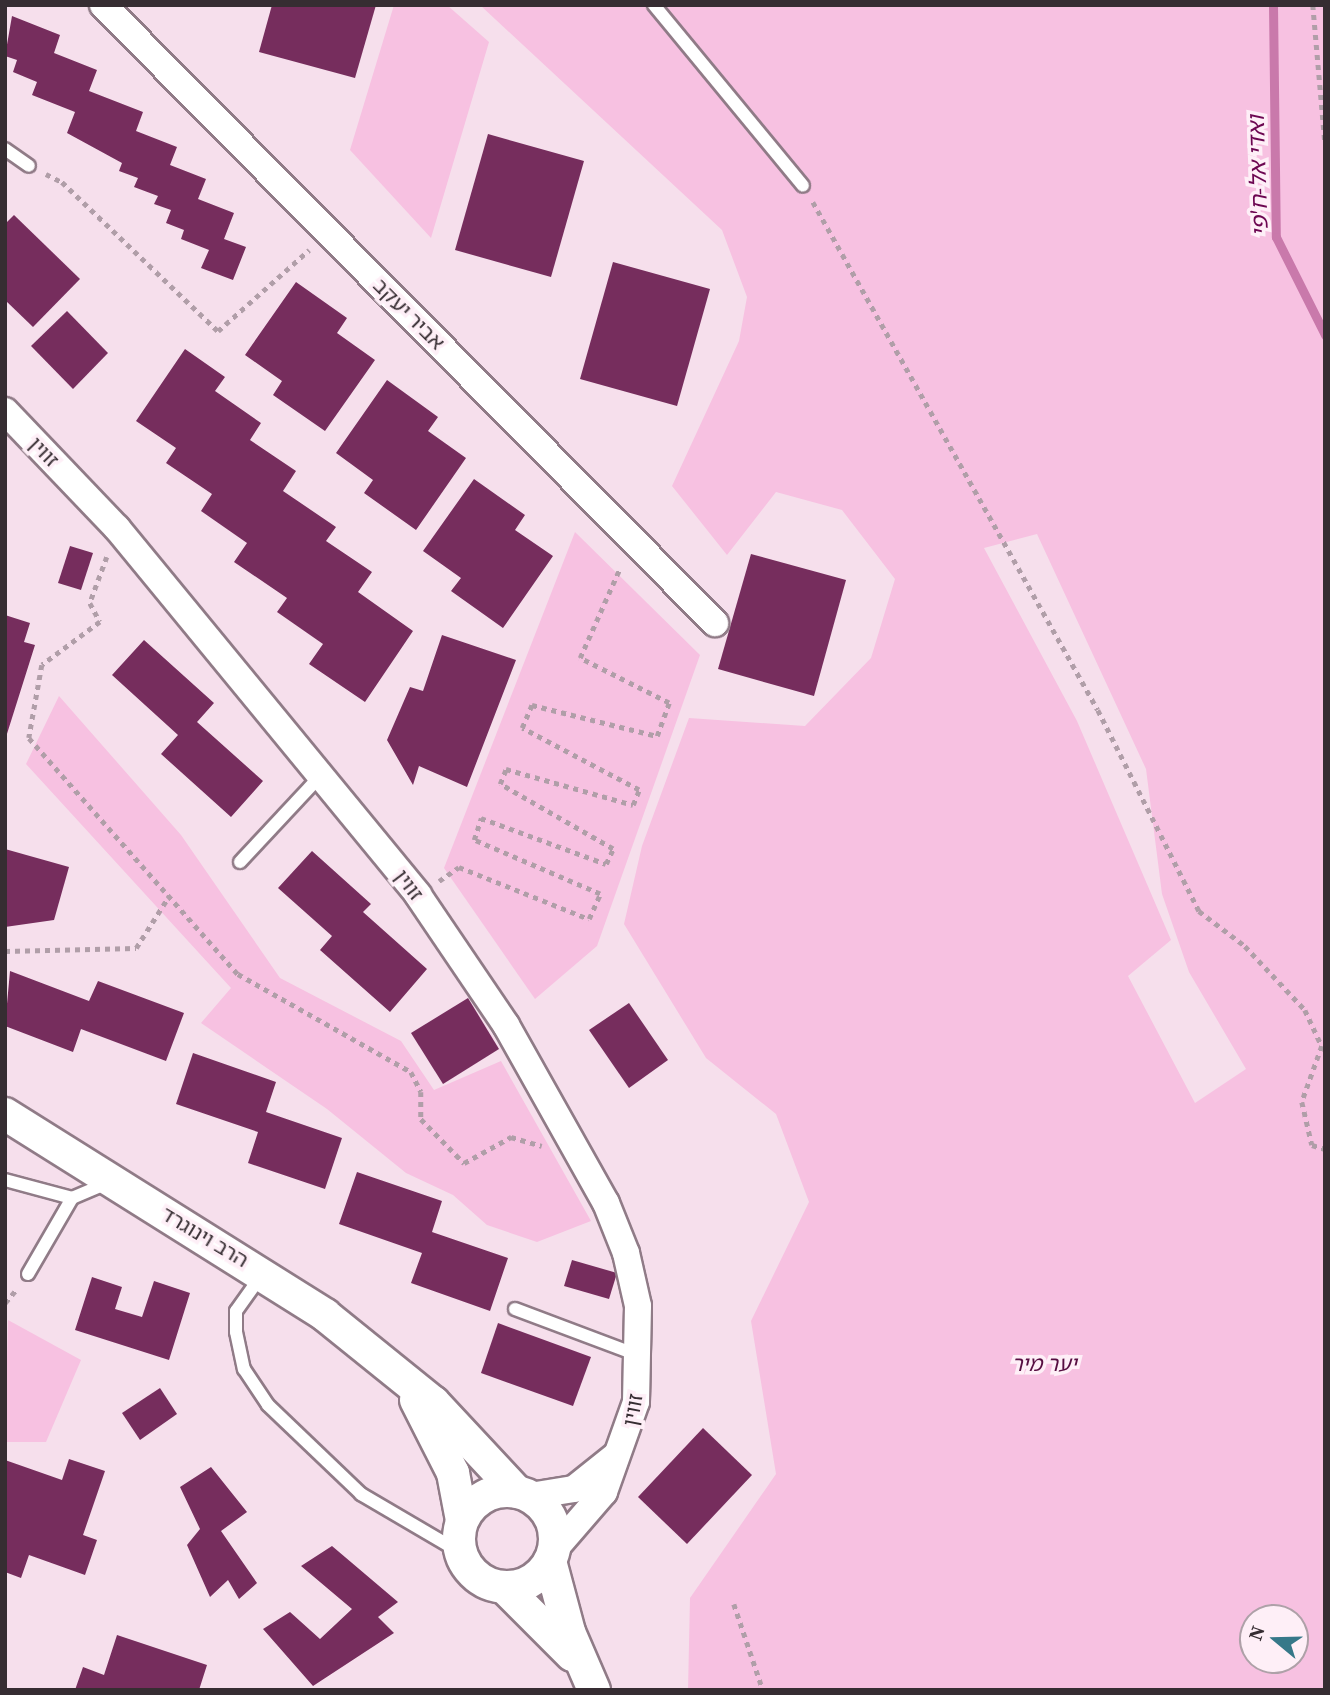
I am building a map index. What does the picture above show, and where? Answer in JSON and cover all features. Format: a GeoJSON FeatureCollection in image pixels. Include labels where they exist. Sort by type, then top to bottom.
{"type":"FeatureCollection","features":[{"type":"Feature","properties":{"kind":"street","name":"אביר יעקב"},"geometry":{"type":"LineString","coordinates":[[103,5],[715,623]]}},
{"type":"Feature","properties":{"kind":"street","name":"זווין"},"geometry":{"type":"LineString","coordinates":[[5,411],[117,528],[418,895],[506,1025],[568,1133],[626,1252],[641,1356],[625,1444],[600,1499],[552,1556]]}},
{"type":"Feature","properties":{"kind":"street","name":"הרב וינוגרד"},"geometry":{"type":"LineString","coordinates":[[5,1114],[263,1273],[433,1402],[524,1494]]}},
{"type":"Feature","properties":{"kind":"street","name":"הרב וינוגרד"},"geometry":{"type":"LineString","coordinates":[[397,1373],[444,1450],[462,1520]]}},
{"type":"Feature","properties":{"kind":"street"},"geometry":{"type":"LineString","coordinates":[[587,1677],[504,1587],[479,1578],[460,1552],[462,1520],[490,1493],[524,1494],[574,1489],[625,1444]]}},
{"type":"Feature","properties":{"kind":"street"},"geometry":{"type":"LineString","coordinates":[[524,1494],[551,1518],[552,1556],[587,1677]]}},
{"type":"Feature","properties":{"kind":"street"},"geometry":{"type":"LineString","coordinates":[[504,1587],[533,1580],[552,1556]]}},
{"type":"Feature","properties":{"kind":"lane"},"geometry":{"type":"LineString","coordinates":[[654,5],[803,186]]}},
{"type":"Feature","properties":{"kind":"lane"},"geometry":{"type":"LineString","coordinates":[[5,149],[29,166]]}},
{"type":"Feature","properties":{"kind":"lane"},"geometry":{"type":"LineString","coordinates":[[240,862],[322,775]]}},
{"type":"Feature","properties":{"kind":"lane"},"geometry":{"type":"LineString","coordinates":[[5,1180],[72,1198]]}},
{"type":"Feature","properties":{"kind":"lane"},"geometry":{"type":"LineString","coordinates":[[28,1274],[72,1198],[111,1181]]}},
{"type":"Feature","properties":{"kind":"lane"},"geometry":{"type":"LineString","coordinates":[[263,1273],[236,1311],[236,1332],[244,1369],[268,1405],[360,1494],[460,1552]]}},
{"type":"Feature","properties":{"kind":"lane"},"geometry":{"type":"LineString","coordinates":[[515,1309],[641,1356]]}},
{"type":"Feature","properties":{"kind":"path"},"geometry":{"type":"LineString","coordinates":[[1313,5],[1325,143]]}},
{"type":"Feature","properties":{"kind":"path"},"geometry":{"type":"LineString","coordinates":[[29,166],[62,183],[218,331],[328,233]]}},
{"type":"Feature","properties":{"kind":"path"},"geometry":{"type":"LineString","coordinates":[[803,186],[1098,710],[1199,911],[1245,946],[1305,1010],[1322,1046],[1303,1102],[1312,1144],[1325,1149]]}},
{"type":"Feature","properties":{"kind":"path"},"geometry":{"type":"LineString","coordinates":[[117,528],[90,603],[100,622],[42,665],[29,738],[238,974],[411,1072],[421,1092],[421,1119],[464,1163],[511,1138],[540,1146],[568,1133]]}},
{"type":"Feature","properties":{"kind":"path"},"geometry":{"type":"LineString","coordinates":[[418,895],[460,867],[589,919],[600,894],[474,840],[481,818],[606,864],[610,857],[614,849],[500,784],[506,769],[633,806],[639,790],[522,728],[532,705],[657,736],[669,703],[580,658],[633,540]]}},
{"type":"Feature","properties":{"kind":"path"},"geometry":{"type":"LineString","coordinates":[[5,951],[136,948],[169,896]]}},
{"type":"Feature","properties":{"kind":"path"},"geometry":{"type":"LineString","coordinates":[[734,1604],[763,1690]]}},
{"type":"Feature","properties":{"kind":"green space"},"geometry":{"type":"Polygon","coordinates":[[[394,5],[447,5],[489,42],[431,238],[350,150],[394,5]]]}},
{"type":"Feature","properties":{"kind":"green space","name":"יער מיר"},"geometry":{"type":"Polygon","coordinates":[[[480,5],[1325,5],[1325,1690],[688,1690],[690,1598],[776,1474],[751,1321],[809,1202],[776,1114],[706,1058],[624,924],[642,846],[689,718],[805,726],[871,658],[895,579],[842,510],[776,492],[727,555],[672,486],[739,341],[747,297],[722,230],[480,5]],[[1037,534],[984,548],[1077,721],[1171,940],[1128,976],[1195,1103],[1246,1069],[1189,972],[1162,894],[1146,769],[1037,534]]]}},
{"type":"Feature","properties":{"kind":"green space"},"geometry":{"type":"Polygon","coordinates":[[[575,532],[700,655],[597,946],[535,999],[444,868],[575,532]]]}},
{"type":"Feature","properties":{"kind":"green space"},"geometry":{"type":"Polygon","coordinates":[[[59,696],[181,835],[280,978],[401,1041],[434,1090],[501,1061],[591,1221],[537,1242],[487,1225],[453,1195],[406,1173],[327,1109],[201,1023],[231,988],[26,764],[59,696]]]}},
{"type":"Feature","properties":{"kind":"green space"},"geometry":{"type":"Polygon","coordinates":[[[8,1320],[81,1360],[46,1442],[5,1442],[8,1320]]]}},
{"type":"Feature","properties":{"kind":"building"},"geometry":{"type":"Polygon","coordinates":[[[272,5],[376,5],[355,78],[259,52],[272,5]]]}},
{"type":"Feature","properties":{"kind":"building"},"geometry":{"type":"Polygon","coordinates":[[[12,16],[60,35],[54,53],[97,70],[89,91],[143,112],[136,131],[177,147],[170,165],[206,179],[198,199],[234,213],[224,239],[246,247],[233,280],[201,268],[209,250],[181,239],[184,230],[166,223],[171,210],[154,204],[158,196],[134,187],[138,178],[119,171],[122,163],[67,133],[75,112],[32,95],[37,82],[13,72],[17,60],[5,56],[12,16]]]}},
{"type":"Feature","properties":{"kind":"building"},"geometry":{"type":"Polygon","coordinates":[[[488,134],[584,161],[551,277],[455,250],[488,134]]]}},
{"type":"Feature","properties":{"kind":"building"},"geometry":{"type":"Polygon","coordinates":[[[14,215],[80,279],[33,327],[5,300],[5,224],[14,215]]]}},
{"type":"Feature","properties":{"kind":"building"},"geometry":{"type":"Polygon","coordinates":[[[613,262],[710,289],[677,406],[580,379],[613,262]]]}},
{"type":"Feature","properties":{"kind":"building"},"geometry":{"type":"Polygon","coordinates":[[[296,282],[347,318],[337,333],[375,360],[325,431],[273,395],[282,381],[245,355],[296,282]]]}},
{"type":"Feature","properties":{"kind":"building"},"geometry":{"type":"Polygon","coordinates":[[[67,311],[108,353],[73,389],[31,346],[67,311]]]}},
{"type":"Feature","properties":{"kind":"building"},"geometry":{"type":"Polygon","coordinates":[[[185,349],[225,377],[215,391],[261,423],[250,440],[296,471],[283,491],[336,527],[326,541],[372,572],[358,592],[413,631],[365,702],[309,664],[323,644],[277,612],[287,598],[234,562],[247,543],[201,511],[212,494],[166,463],[176,448],[136,421],[185,349]]]}},
{"type":"Feature","properties":{"kind":"building"},"geometry":{"type":"Polygon","coordinates":[[[387,380],[438,417],[428,431],[466,458],[416,530],[364,493],[373,480],[336,453],[387,380]]]}},
{"type":"Feature","properties":{"kind":"building"},"geometry":{"type":"Polygon","coordinates":[[[474,479],[525,515],[515,530],[553,556],[503,628],[451,591],[461,578],[423,551],[474,479]]]}},
{"type":"Feature","properties":{"kind":"building"},"geometry":{"type":"Polygon","coordinates":[[[70,546],[93,553],[81,590],[58,583],[70,546]]]}},
{"type":"Feature","properties":{"kind":"building"},"geometry":{"type":"Polygon","coordinates":[[[751,554],[846,580],[814,696],[718,669],[751,554]]]}},
{"type":"Feature","properties":{"kind":"building"},"geometry":{"type":"Polygon","coordinates":[[[5,615],[30,623],[24,642],[35,645],[6,737],[5,615]]]}},
{"type":"Feature","properties":{"kind":"building"},"geometry":{"type":"Polygon","coordinates":[[[442,635],[516,660],[467,787],[419,766],[413,785],[387,740],[410,687],[423,691],[442,635]]]}},
{"type":"Feature","properties":{"kind":"building"},"geometry":{"type":"Polygon","coordinates":[[[144,640],[214,703],[197,722],[263,781],[231,817],[161,754],[178,735],[112,675],[144,640]]]}},
{"type":"Feature","properties":{"kind":"building"},"geometry":{"type":"Polygon","coordinates":[[[5,849],[69,867],[54,920],[5,927],[5,849]]]}},
{"type":"Feature","properties":{"kind":"building"},"geometry":{"type":"Polygon","coordinates":[[[312,851],[371,904],[363,912],[427,969],[390,1012],[320,950],[332,936],[278,888],[312,851]]]}},
{"type":"Feature","properties":{"kind":"building"},"geometry":{"type":"Polygon","coordinates":[[[10,971],[89,1001],[98,981],[184,1013],[166,1061],[81,1029],[73,1052],[5,1026],[10,971]]]}},
{"type":"Feature","properties":{"kind":"building"},"geometry":{"type":"Polygon","coordinates":[[[468,998],[499,1049],[443,1084],[411,1033],[468,998]]]}},
{"type":"Feature","properties":{"kind":"building"},"geometry":{"type":"Polygon","coordinates":[[[629,1003],[668,1060],[629,1088],[589,1030],[629,1003]]]}},
{"type":"Feature","properties":{"kind":"building"},"geometry":{"type":"Polygon","coordinates":[[[193,1053],[276,1082],[266,1112],[342,1138],[325,1189],[248,1163],[258,1132],[176,1104],[193,1053]]]}},
{"type":"Feature","properties":{"kind":"building"},"geometry":{"type":"Polygon","coordinates":[[[357,1172],[442,1201],[432,1232],[508,1258],[490,1311],[411,1283],[422,1253],[339,1224],[357,1172]]]}},
{"type":"Feature","properties":{"kind":"building"},"geometry":{"type":"Polygon","coordinates":[[[572,1260],[617,1273],[609,1299],[564,1286],[572,1260]]]}},
{"type":"Feature","properties":{"kind":"building"},"geometry":{"type":"Polygon","coordinates":[[[92,1277],[122,1287],[115,1309],[142,1317],[154,1281],[190,1293],[169,1360],[75,1330],[92,1277]]]}},
{"type":"Feature","properties":{"kind":"building"},"geometry":{"type":"Polygon","coordinates":[[[498,1323],[591,1357],[573,1406],[481,1373],[498,1323]]]}},
{"type":"Feature","properties":{"kind":"building"},"geometry":{"type":"Polygon","coordinates":[[[160,1388],[177,1414],[140,1440],[122,1413],[160,1388]]]}},
{"type":"Feature","properties":{"kind":"building"},"geometry":{"type":"Polygon","coordinates":[[[703,1428],[752,1475],[687,1544],[638,1497],[703,1428]]]}},
{"type":"Feature","properties":{"kind":"building"},"geometry":{"type":"Polygon","coordinates":[[[69,1459],[105,1471],[83,1535],[97,1540],[85,1575],[29,1555],[21,1578],[5,1572],[5,1460],[62,1480],[69,1459]]]}},
{"type":"Feature","properties":{"kind":"building"},"geometry":{"type":"Polygon","coordinates":[[[211,1467],[247,1512],[221,1531],[257,1583],[239,1599],[228,1580],[210,1597],[187,1545],[200,1529],[180,1487],[211,1467]]]}},
{"type":"Feature","properties":{"kind":"building"},"geometry":{"type":"Polygon","coordinates":[[[332,1546],[398,1602],[378,1617],[394,1633],[313,1686],[263,1629],[290,1612],[320,1639],[352,1609],[301,1566],[332,1546]]]}},
{"type":"Feature","properties":{"kind":"building"},"geometry":{"type":"Polygon","coordinates":[[[117,1635],[207,1665],[199,1690],[75,1690],[83,1667],[104,1675],[117,1635]]]}},
{"type":"Feature","properties":{"kind":"waterway","name":"ואדי אל-ח'פי"},"geometry":{"type":"LineString","coordinates":[[1273,5],[1276,237],[1325,335]]}}]}
